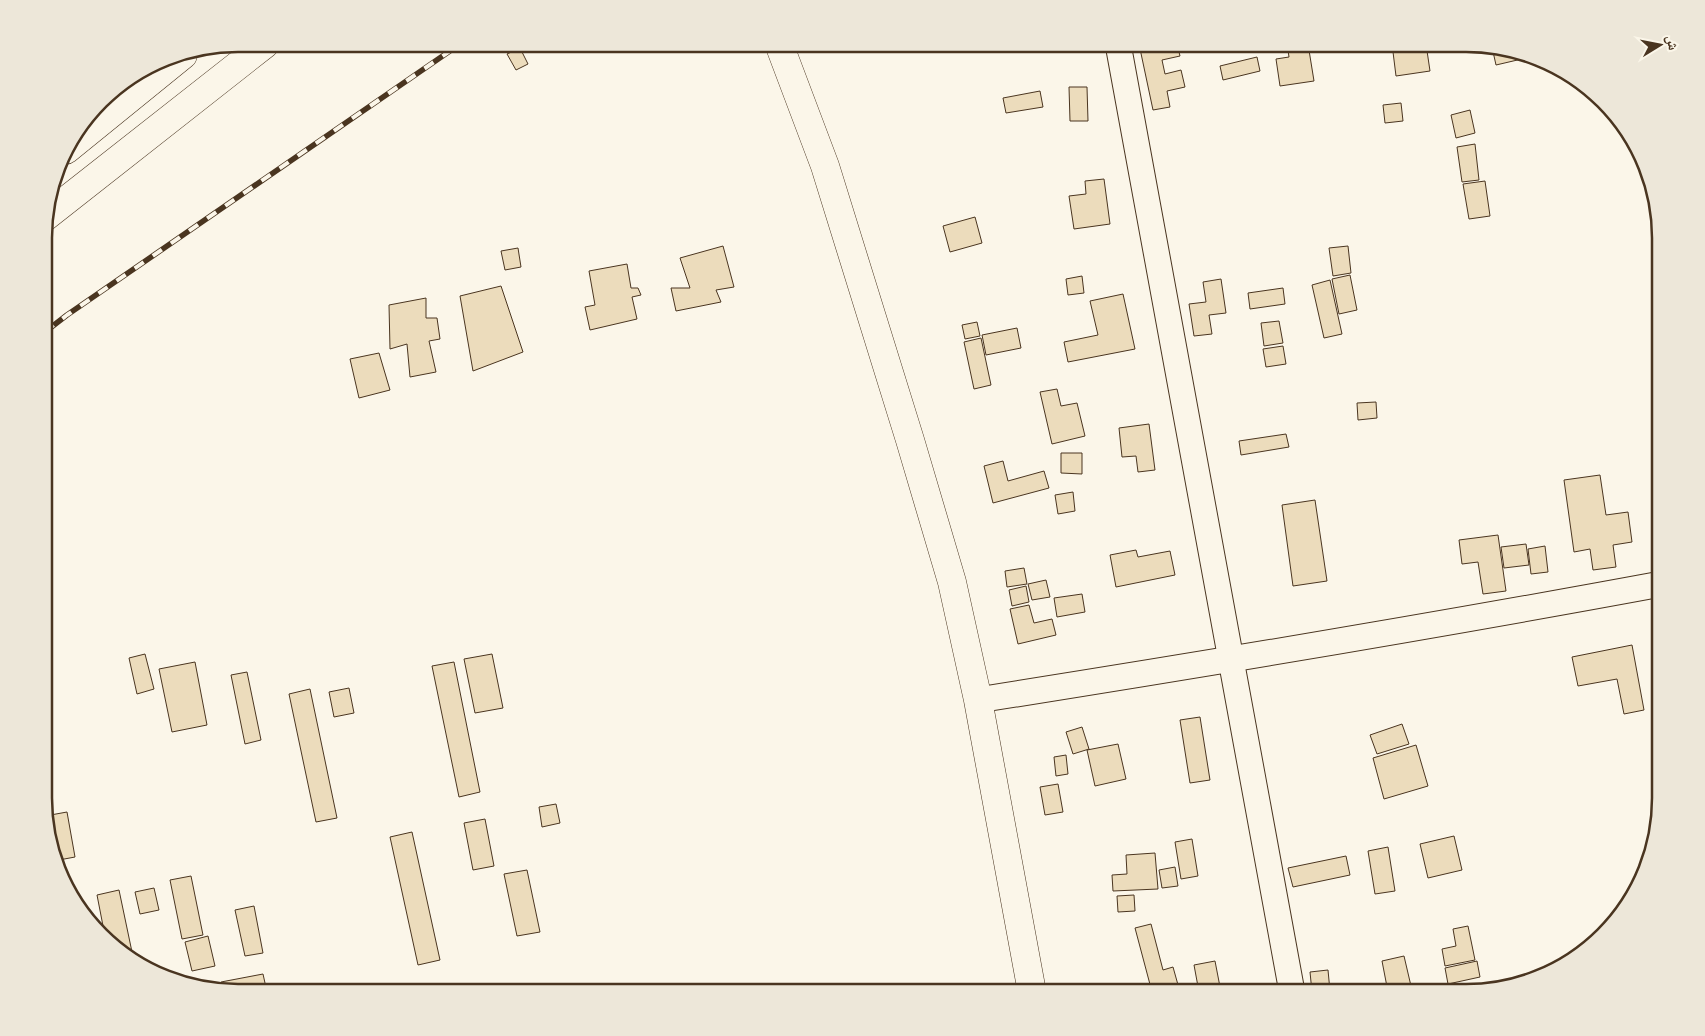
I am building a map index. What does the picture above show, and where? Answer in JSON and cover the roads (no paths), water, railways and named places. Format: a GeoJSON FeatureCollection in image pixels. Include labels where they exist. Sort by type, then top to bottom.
{"type":"FeatureCollection","features":[{"type":"Feature","properties":{"kind":"street"},"geometry":{"type":"LineString","coordinates":[[55,209],[255,52]]}},
{"type":"Feature","properties":{"kind":"street"},"geometry":{"type":"LineString","coordinates":[[782,52],[825,166],[913,449],[952,582],[978,700],[1031,984]]}},
{"type":"Feature","properties":{"kind":"street"},"geometry":{"type":"LineString","coordinates":[[1119,52],[1291,984]]}},
{"type":"Feature","properties":{"kind":"street"},"geometry":{"type":"LineString","coordinates":[[83,136],[170,66]]}},
{"type":"Feature","properties":{"kind":"street"},"geometry":{"type":"LineString","coordinates":[[978,700],[1232,660],[1652,586]]}},
{"type":"Feature","properties":{"kind":"railway"},"geometry":{"type":"LineString","coordinates":[[52,327],[448,52]]}}]}
